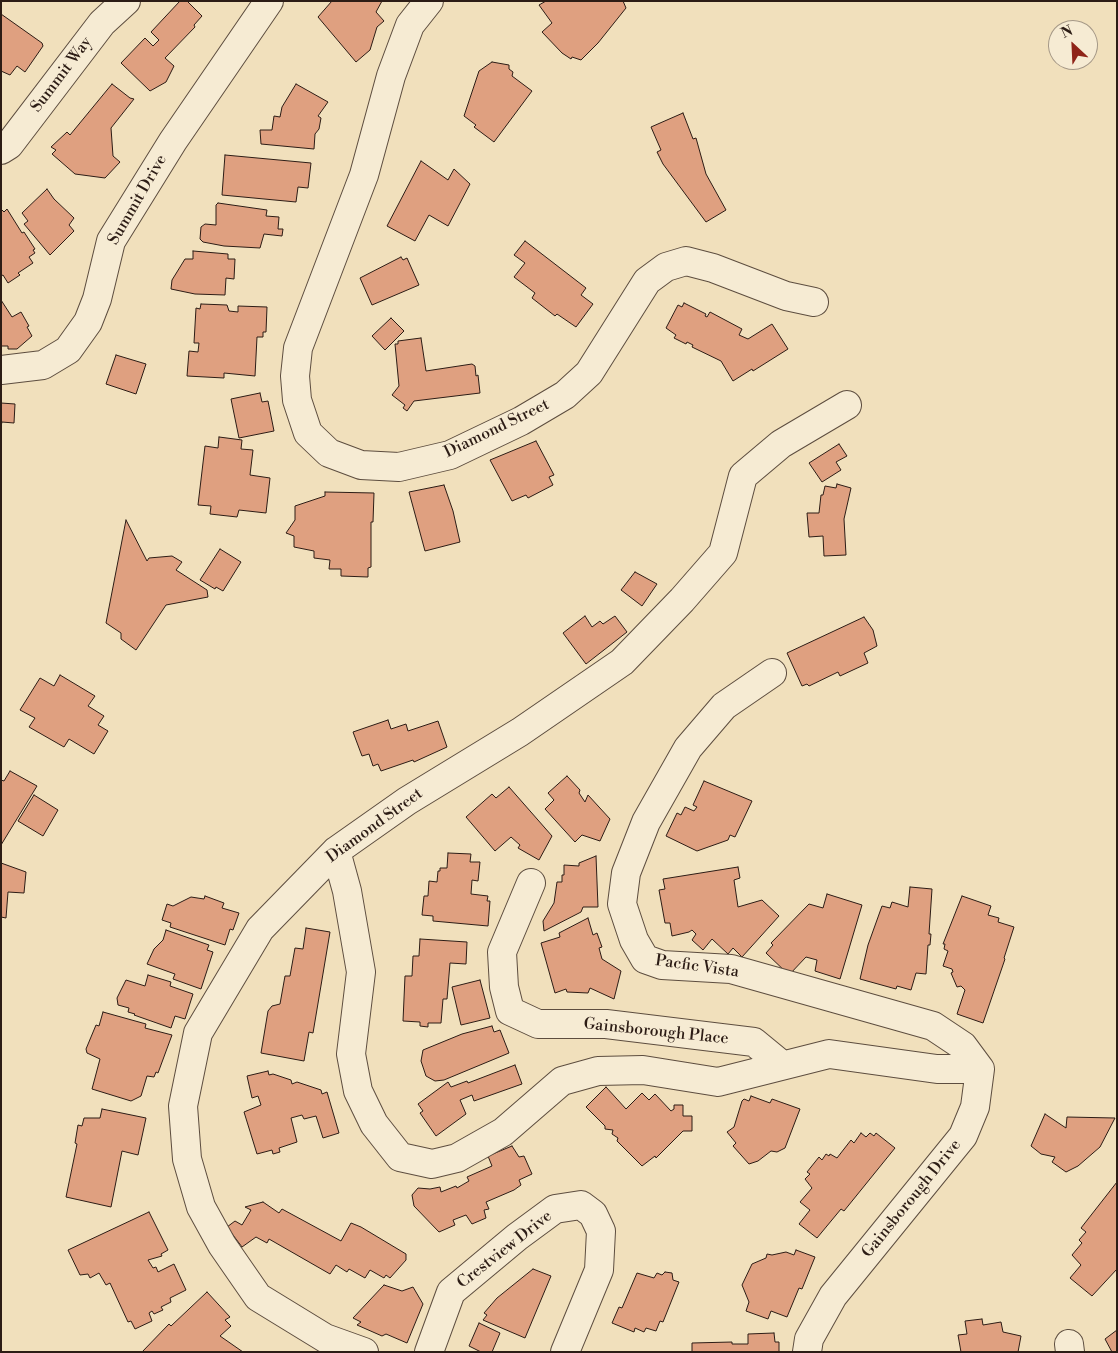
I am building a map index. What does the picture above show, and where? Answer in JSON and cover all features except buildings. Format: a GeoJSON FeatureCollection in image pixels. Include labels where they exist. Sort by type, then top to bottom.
{"type":"FeatureCollection","features":[{"type":"Feature","properties":{"kind":"street","name":"Summit Way"},"geometry":{"type":"LineString","coordinates":[[1,150],[9,146],[102,23],[126,1]]}},
{"type":"Feature","properties":{"kind":"street","name":"Summit Drive"},"geometry":{"type":"LineString","coordinates":[[1,370],[43,365],[68,350],[88,322],[97,299],[111,242],[173,141],[269,1]]}},
{"type":"Feature","properties":{"kind":"street","name":"Diamond Street"},"geometry":{"type":"LineString","coordinates":[[429,1],[410,25],[391,76],[364,175],[298,348],[295,376],[297,400],[308,433],[329,453],[361,465],[399,467],[450,455],[520,421],[565,395],[590,373],[647,281],[666,268],[686,261],[713,268],[786,296],[814,302]]}},
{"type":"Feature","properties":{"kind":"street","name":"Diamond Street"},"geometry":{"type":"LineString","coordinates":[[364,1352],[325,1338],[258,1297],[222,1245],[201,1206],[187,1159],[183,1106],[198,1033],[260,929],[336,851],[406,801],[520,732],[622,662],[682,600],[723,553],[744,476],[781,444],[847,405]]}},
{"type":"Feature","properties":{"kind":"street","name":"Pacfic Vista"},"geometry":{"type":"LineString","coordinates":[[772,673],[724,706],[688,748],[646,822],[626,873],[622,904],[634,940],[645,960],[662,965],[731,969],[933,1026],[963,1046],[980,1069]]}},
{"type":"Feature","properties":{"kind":"street"},"geometry":{"type":"LineString","coordinates":[[336,851],[347,891],[360,972],[351,1054],[358,1091],[374,1124],[400,1157],[432,1164],[457,1158],[503,1132],[562,1081],[598,1071],[643,1070],[718,1082],[830,1054],[937,1069],[980,1069]]}},
{"type":"Feature","properties":{"kind":"street","name":"Gainsborough Place"},"geometry":{"type":"LineString","coordinates":[[530,882],[502,952],[504,987],[510,1010],[538,1024],[606,1024],[754,1042],[782,1066]]}},
{"type":"Feature","properties":{"kind":"street","name":"Gainsborough Drive"},"geometry":{"type":"LineString","coordinates":[[807,1352],[809,1339],[833,1296],[963,1136],[975,1107],[980,1069]]}},
{"type":"Feature","properties":{"kind":"street","name":"Crestview Drive"},"geometry":{"type":"LineString","coordinates":[[429,1352],[451,1292],[516,1237],[555,1210],[581,1204],[593,1214],[601,1231],[599,1270],[565,1352]]}}]}
